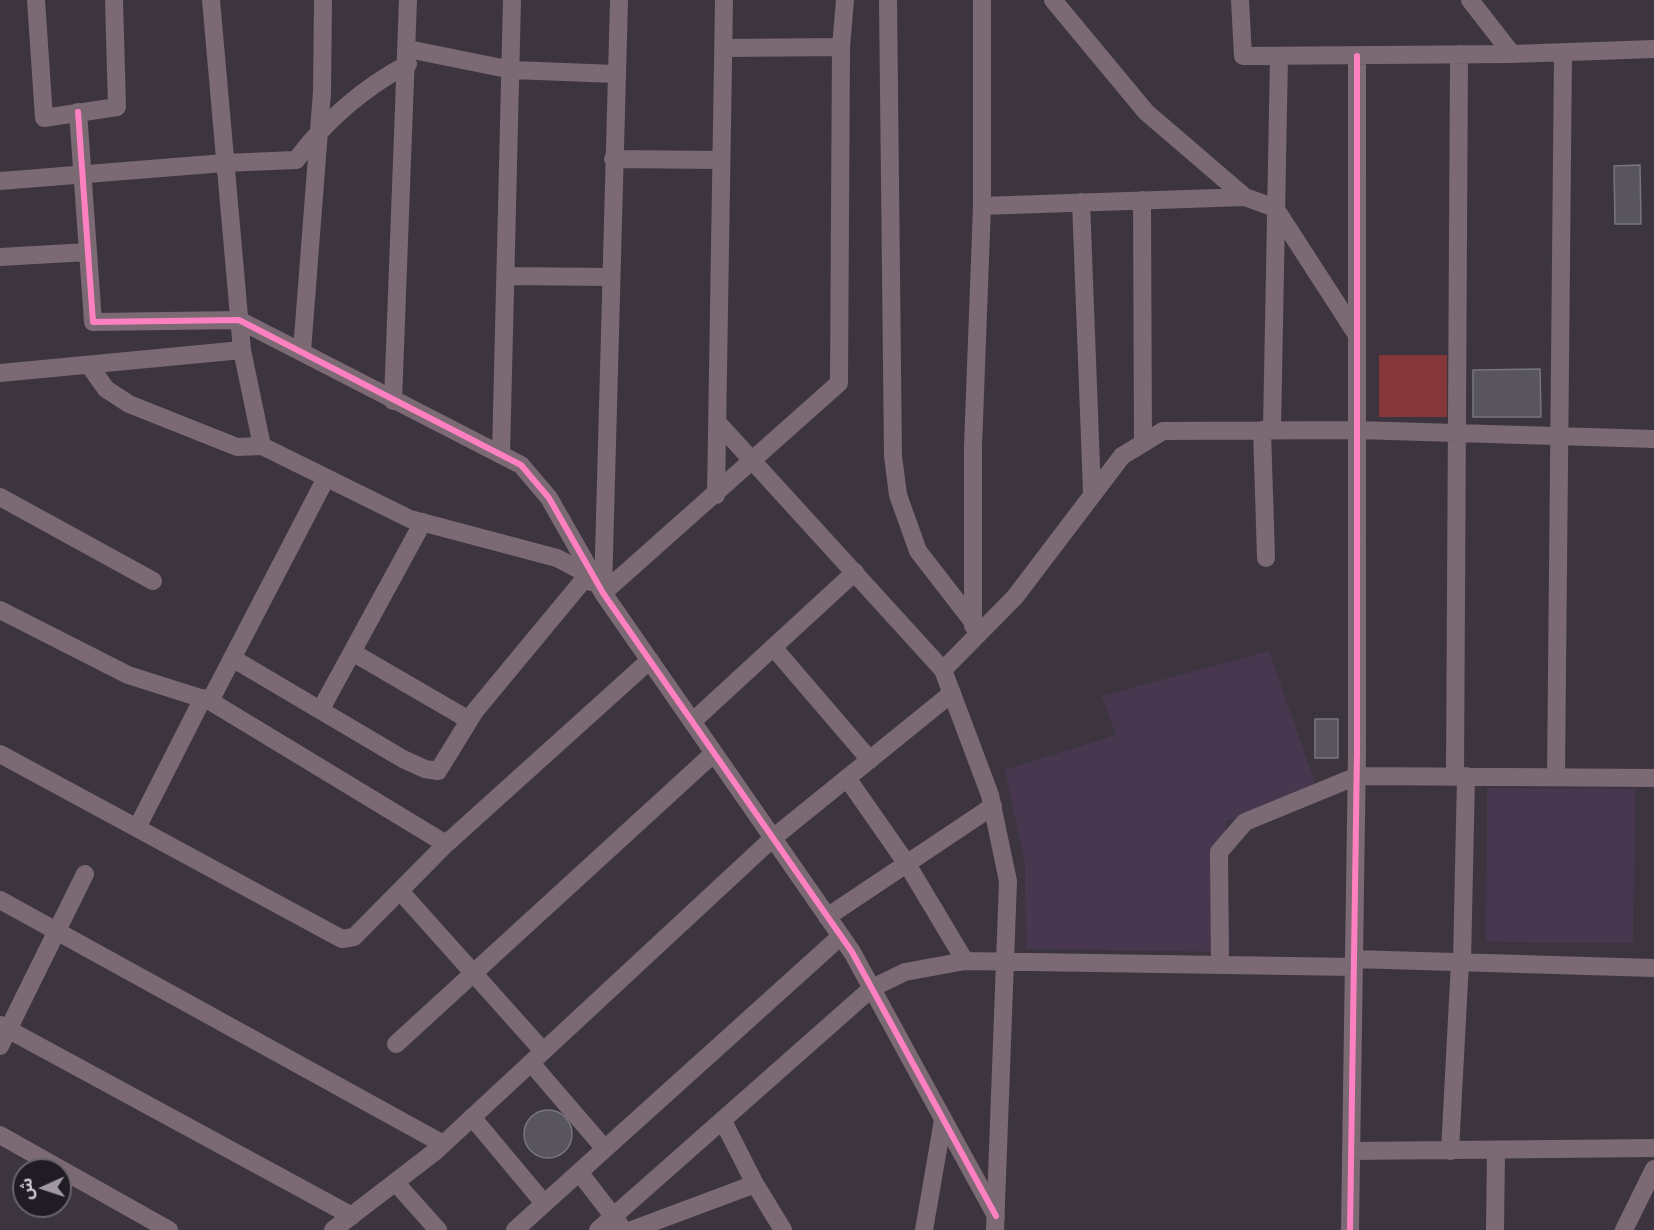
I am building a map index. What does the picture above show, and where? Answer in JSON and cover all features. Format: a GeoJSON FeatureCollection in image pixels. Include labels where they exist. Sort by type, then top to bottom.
{"type":"FeatureCollection","features":[{"type":"Feature","properties":{"kind":"street"},"geometry":{"type":"LineString","coordinates":[[36,0],[44,118],[117,107],[114,0]]}},
{"type":"Feature","properties":{"kind":"street"},"geometry":{"type":"LineString","coordinates":[[211,0],[242,350],[262,447]]}},
{"type":"Feature","properties":{"kind":"street"},"geometry":{"type":"LineString","coordinates":[[302,351],[320,128],[323,0]]}},
{"type":"Feature","properties":{"kind":"street"},"geometry":{"type":"LineString","coordinates":[[393,400],[408,56],[408,0]]}},
{"type":"Feature","properties":{"kind":"street"},"geometry":{"type":"LineString","coordinates":[[501,455],[512,0]]}},
{"type":"Feature","properties":{"kind":"street"},"geometry":{"type":"LineString","coordinates":[[603,593],[619,0]]}},
{"type":"Feature","properties":{"kind":"street"},"geometry":{"type":"LineString","coordinates":[[716,495],[724,0]]}},
{"type":"Feature","properties":{"kind":"street"},"geometry":{"type":"LineString","coordinates":[[603,593],[755,461],[839,383],[841,47],[844,0]]}},
{"type":"Feature","properties":{"kind":"street"},"geometry":{"type":"LineString","coordinates":[[888,0],[893,456],[898,495],[918,551],[973,629]]}},
{"type":"Feature","properties":{"kind":"street"},"geometry":{"type":"LineString","coordinates":[[973,629],[973,447],[982,206],[982,0]]}},
{"type":"Feature","properties":{"kind":"street"},"geometry":{"type":"LineString","coordinates":[[1053,0],[1146,112],[1245,197],[1275,208],[1357,335]]}},
{"type":"Feature","properties":{"kind":"street"},"geometry":{"type":"LineString","coordinates":[[1470,0],[1512,54]]}},
{"type":"Feature","properties":{"kind":"street"},"geometry":{"type":"LineString","coordinates":[[1238,2],[1243,56],[1512,54],[1654,49]]}},
{"type":"Feature","properties":{"kind":"street"},"geometry":{"type":"LineString","coordinates":[[723,48],[841,47]]}},
{"type":"Feature","properties":{"kind":"street"},"geometry":{"type":"LineString","coordinates":[[1556,777],[1563,52]]}},
{"type":"Feature","properties":{"kind":"street"},"geometry":{"type":"LineString","coordinates":[[1450,1150],[1461,962],[1457,433],[1459,54]]}},
{"type":"Feature","properties":{"kind":"street"},"geometry":{"type":"LineString","coordinates":[[0,181],[224,163],[296,160],[320,128],[373,82],[408,56],[512,70],[616,75]]}},
{"type":"Feature","properties":{"kind":"street"},"geometry":{"type":"LineString","coordinates":[[1350,1230],[1357,776],[1357,56]]}},
{"type":"Feature","properties":{"kind":"street"},"geometry":{"type":"LineString","coordinates":[[1266,558],[1267,430],[1279,57]]}},
{"type":"Feature","properties":{"kind":"street"},"geometry":{"type":"LineString","coordinates":[[78,112],[93,322],[239,320],[521,465],[549,498],[603,593],[841,936],[944,1120],[996,1225]]}},
{"type":"Feature","properties":{"kind":"street"},"geometry":{"type":"LineString","coordinates":[[613,159],[721,160]]}},
{"type":"Feature","properties":{"kind":"street"},"geometry":{"type":"LineString","coordinates":[[982,206],[1245,197]]}},
{"type":"Feature","properties":{"kind":"street"},"geometry":{"type":"LineString","coordinates":[[1142,200],[1143,443]]}},
{"type":"Feature","properties":{"kind":"street"},"geometry":{"type":"LineString","coordinates":[[1081,202],[1092,492]]}},
{"type":"Feature","properties":{"kind":"street"},"geometry":{"type":"LineString","coordinates":[[0,257],[88,252]]}},
{"type":"Feature","properties":{"kind":"street"},"geometry":{"type":"LineString","coordinates":[[506,276],[610,277]]}},
{"type":"Feature","properties":{"kind":"street"},"geometry":{"type":"LineString","coordinates":[[0,373],[242,350]]}},
{"type":"Feature","properties":{"kind":"street"},"geometry":{"type":"LineString","coordinates":[[89,365],[105,389],[129,404],[237,447],[262,447],[410,519],[557,558],[578,569],[603,593]]}},
{"type":"Feature","properties":{"kind":"street"},"geometry":{"type":"LineString","coordinates":[[718,423],[943,670],[993,806],[1008,881],[996,1225]]}},
{"type":"Feature","properties":{"kind":"street"},"geometry":{"type":"LineString","coordinates":[[943,670],[973,629],[1015,597],[1092,492],[1122,456],[1163,431],[1357,430],[1654,439]]}},
{"type":"Feature","properties":{"kind":"street"},"geometry":{"type":"LineString","coordinates":[[137,828],[207,699],[232,658],[326,478]]}},
{"type":"Feature","properties":{"kind":"street"},"geometry":{"type":"LineString","coordinates":[[0,497],[153,581]]}},
{"type":"Feature","properties":{"kind":"street"},"geometry":{"type":"LineString","coordinates":[[321,709],[423,522]]}},
{"type":"Feature","properties":{"kind":"street"},"geometry":{"type":"LineString","coordinates":[[692,722],[855,572]]}},
{"type":"Feature","properties":{"kind":"street"},"geometry":{"type":"LineString","coordinates":[[232,658],[403,759],[425,769],[438,771],[469,720],[586,577]]}},
{"type":"Feature","properties":{"kind":"street"},"geometry":{"type":"LineString","coordinates":[[0,610],[128,675],[207,699],[446,844]]}},
{"type":"Feature","properties":{"kind":"street"},"geometry":{"type":"LineString","coordinates":[[773,648],[870,760]]}},
{"type":"Feature","properties":{"kind":"street"},"geometry":{"type":"LineString","coordinates":[[352,652],[469,720]]}},
{"type":"Feature","properties":{"kind":"street"},"geometry":{"type":"LineString","coordinates":[[0,754],[342,939],[354,937],[446,844],[650,660]]}},
{"type":"Feature","properties":{"kind":"street"},"geometry":{"type":"LineString","coordinates":[[333,1230],[443,1144],[773,838],[952,693]]}},
{"type":"Feature","properties":{"kind":"street"},"geometry":{"type":"LineString","coordinates":[[396,1044],[714,753]]}},
{"type":"Feature","properties":{"kind":"street"},"geometry":{"type":"LineString","coordinates":[[1220,965],[1219,852],[1245,822],[1357,776],[1654,778]]}},
{"type":"Feature","properties":{"kind":"street"},"geometry":{"type":"LineString","coordinates":[[847,778],[907,864],[965,961]]}},
{"type":"Feature","properties":{"kind":"street"},"geometry":{"type":"LineString","coordinates":[[827,917],[993,806]]}},
{"type":"Feature","properties":{"kind":"street"},"geometry":{"type":"LineString","coordinates":[[85,874],[3,1033],[352,1216]]}},
{"type":"Feature","properties":{"kind":"street"},"geometry":{"type":"LineString","coordinates":[[400,891],[474,972],[605,1149]]}},
{"type":"Feature","properties":{"kind":"street"},"geometry":{"type":"LineString","coordinates":[[0,900],[443,1144]]}},
{"type":"Feature","properties":{"kind":"street"},"geometry":{"type":"LineString","coordinates":[[515,1230],[543,1202],[841,936]]}},
{"type":"Feature","properties":{"kind":"street"},"geometry":{"type":"LineString","coordinates":[[598,1230],[618,1223],[723,1121],[872,988],[905,972],[965,961],[1220,965],[1461,962],[1654,968]]}},
{"type":"Feature","properties":{"kind":"street"},"geometry":{"type":"LineString","coordinates":[[472,1117],[543,1202]]}},
{"type":"Feature","properties":{"kind":"street"},"geometry":{"type":"LineString","coordinates":[[924,1230],[944,1120]]}},
{"type":"Feature","properties":{"kind":"street"},"geometry":{"type":"LineString","coordinates":[[723,1121],[779,1229]]}},
{"type":"Feature","properties":{"kind":"street"},"geometry":{"type":"LineString","coordinates":[[0,1135],[169,1230]]}},
{"type":"Feature","properties":{"kind":"street"},"geometry":{"type":"LineString","coordinates":[[1351,1151],[1654,1148]]}},
{"type":"Feature","properties":{"kind":"street"},"geometry":{"type":"LineString","coordinates":[[1495,1230],[1496,1150]]}},
{"type":"Feature","properties":{"kind":"street"},"geometry":{"type":"LineString","coordinates":[[1624,1230],[1654,1168]]}},
{"type":"Feature","properties":{"kind":"street"},"geometry":{"type":"LineString","coordinates":[[579,1172],[618,1223]]}},
{"type":"Feature","properties":{"kind":"street"},"geometry":{"type":"LineString","coordinates":[[395,1182],[438,1230]]}},
{"type":"Feature","properties":{"kind":"street"},"geometry":{"type":"LineString","coordinates":[[632,1230],[755,1184]]}},
{"type":"Feature","properties":{"kind":"shaded area"},"geometry":{"type":"Polygon","coordinates":[[[1379,355],[1447,355],[1447,417],[1379,417],[1379,355]]]}},
{"type":"Feature","properties":{"kind":"shaded area"},"geometry":{"type":"Polygon","coordinates":[[[1269,651],[1317,789],[1226,821],[1230,952],[1026,949],[1025,864],[1005,770],[1116,735],[1102,696],[1269,651]]]}},
{"type":"Feature","properties":{"kind":"shaded area"},"geometry":{"type":"Polygon","coordinates":[[[1487,788],[1635,789],[1633,943],[1486,942],[1487,788]]]}},
{"type":"Feature","properties":{"kind":"building"},"geometry":{"type":"Polygon","coordinates":[[[1640,165],[1641,224],[1615,224],[1614,166],[1640,165]]]}},
{"type":"Feature","properties":{"kind":"building"},"geometry":{"type":"Polygon","coordinates":[[[1540,369],[1541,417],[1473,417],[1473,370],[1540,369]]]}},
{"type":"Feature","properties":{"kind":"building"},"geometry":{"type":"Polygon","coordinates":[[[1315,719],[1338,719],[1338,758],[1315,758],[1315,719]]]}},
{"type":"Feature","properties":{"kind":"building"},"geometry":{"type":"Polygon","coordinates":[[[548,1110],[565,1117],[572,1134],[565,1151],[548,1158],[531,1151],[524,1134],[531,1117],[548,1110]]]}},
{"type":"Feature","properties":{"kind":"cycle path"},"geometry":{"type":"LineString","coordinates":[[1350,1230],[1357,752],[1357,56]]}},
{"type":"Feature","properties":{"kind":"cycle path"},"geometry":{"type":"LineString","coordinates":[[78,112],[93,322],[239,320],[521,465],[549,498],[603,593],[852,952],[996,1216]]}}]}
